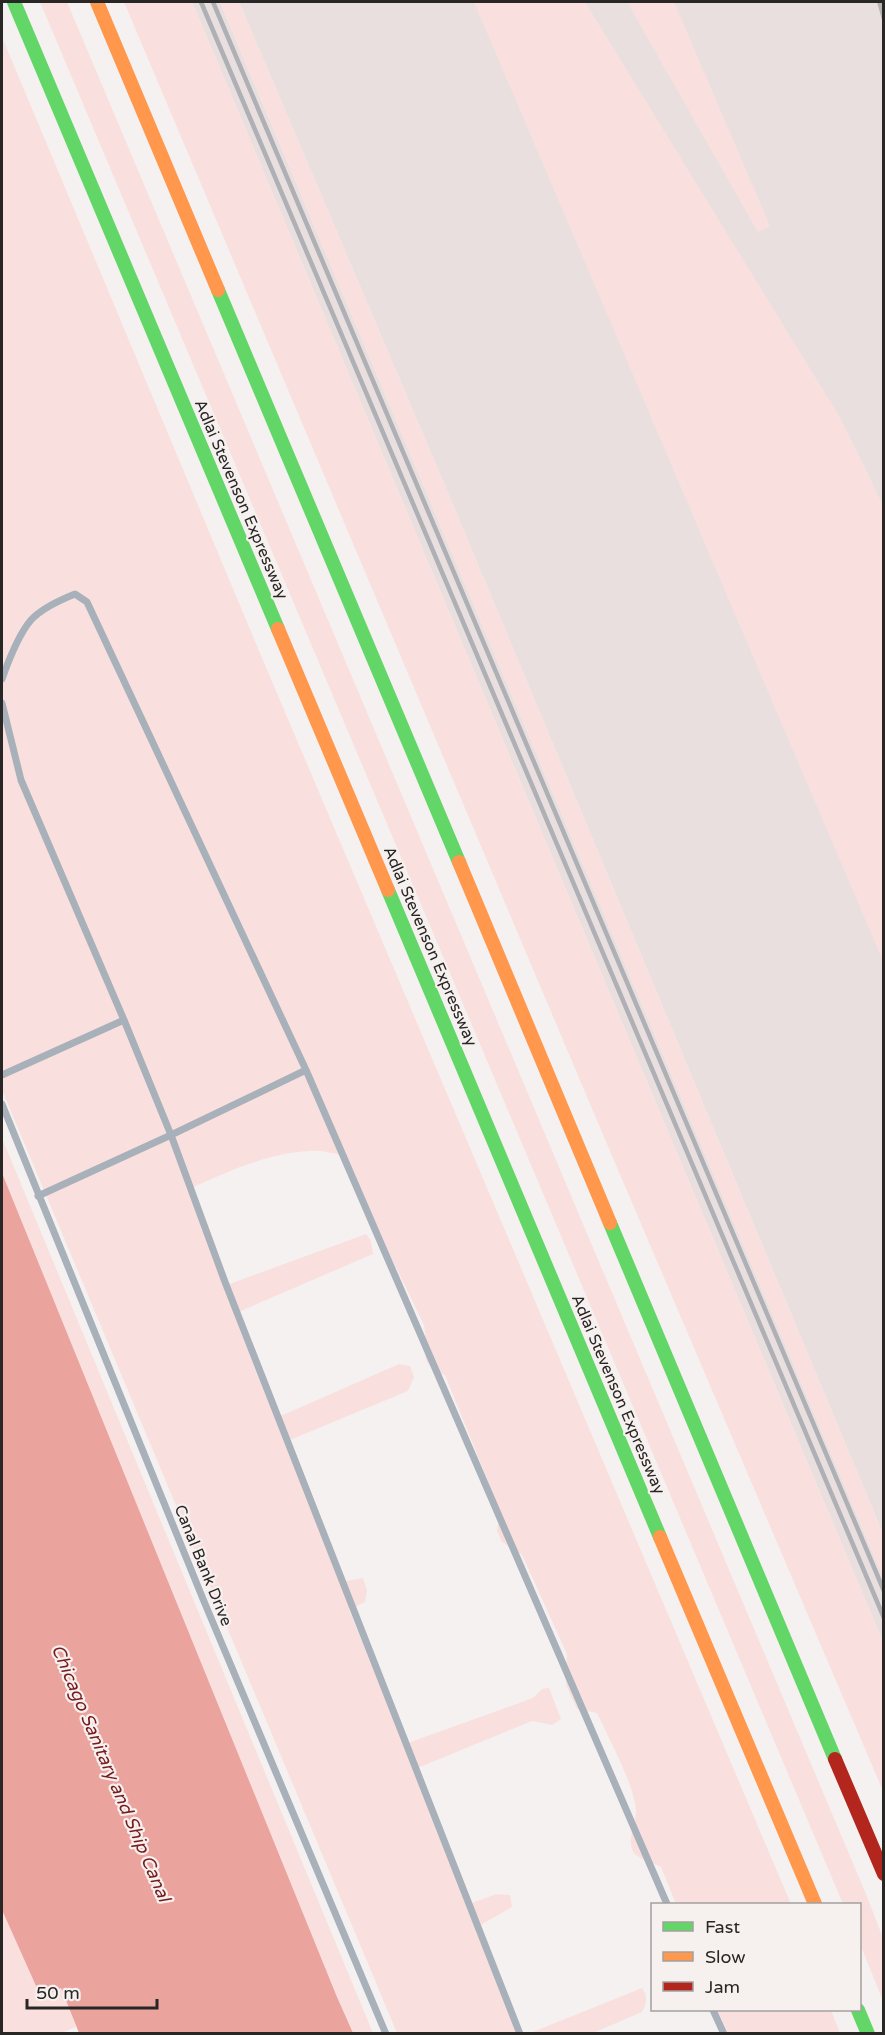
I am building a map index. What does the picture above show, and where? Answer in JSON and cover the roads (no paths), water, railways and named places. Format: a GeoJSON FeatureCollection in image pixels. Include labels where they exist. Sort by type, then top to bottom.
{"type":"FeatureCollection","features":[{"type":"Feature","properties":{"kind":"highway","name":"Adlai Stevenson Expressway"},"geometry":{"type":"LineString","coordinates":[[14,2],[814,1903]]}},
{"type":"Feature","properties":{"kind":"highway"},"geometry":{"type":"LineString","coordinates":[[97,2],[884,1874]]}},
{"type":"Feature","properties":{"kind":"highway"},"geometry":{"type":"LineString","coordinates":[[858,2011],[868,2034]]}},
{"type":"Feature","properties":{"kind":"lane"},"geometry":{"type":"LineString","coordinates":[[2,680],[8,660],[31,620],[54,603],[75,594],[87,602],[306,1070],[667,1903]]}},
{"type":"Feature","properties":{"kind":"lane"},"geometry":{"type":"LineString","coordinates":[[2,703],[21,780],[171,1135],[225,1282],[520,2034]]}},
{"type":"Feature","properties":{"kind":"lane"},"geometry":{"type":"LineString","coordinates":[[2,1076],[124,1020]]}},
{"type":"Feature","properties":{"kind":"lane"},"geometry":{"type":"LineString","coordinates":[[38,1196],[306,1070]]}},
{"type":"Feature","properties":{"kind":"lane","name":"Canal Bank Drive"},"geometry":{"type":"LineString","coordinates":[[2,1104],[204,1599],[386,2034]]}},
{"type":"Feature","properties":{"kind":"lane"},"geometry":{"type":"LineString","coordinates":[[713,2011],[724,2034]]}},
{"type":"Feature","properties":{"kind":"water","name":"Chicago Sanitary and Ship Canal"},"geometry":{"type":"Polygon","coordinates":[[[2,1173],[353,2033],[79,2033],[61,1988],[41,1997],[2,1910],[2,1173]]]}},
{"type":"Feature","properties":{"kind":"railway"},"geometry":{"type":"LineString","coordinates":[[201,2],[884,1618]]}},
{"type":"Feature","properties":{"kind":"railway"},"geometry":{"type":"LineString","coordinates":[[213,2],[884,1591]]}}]}
